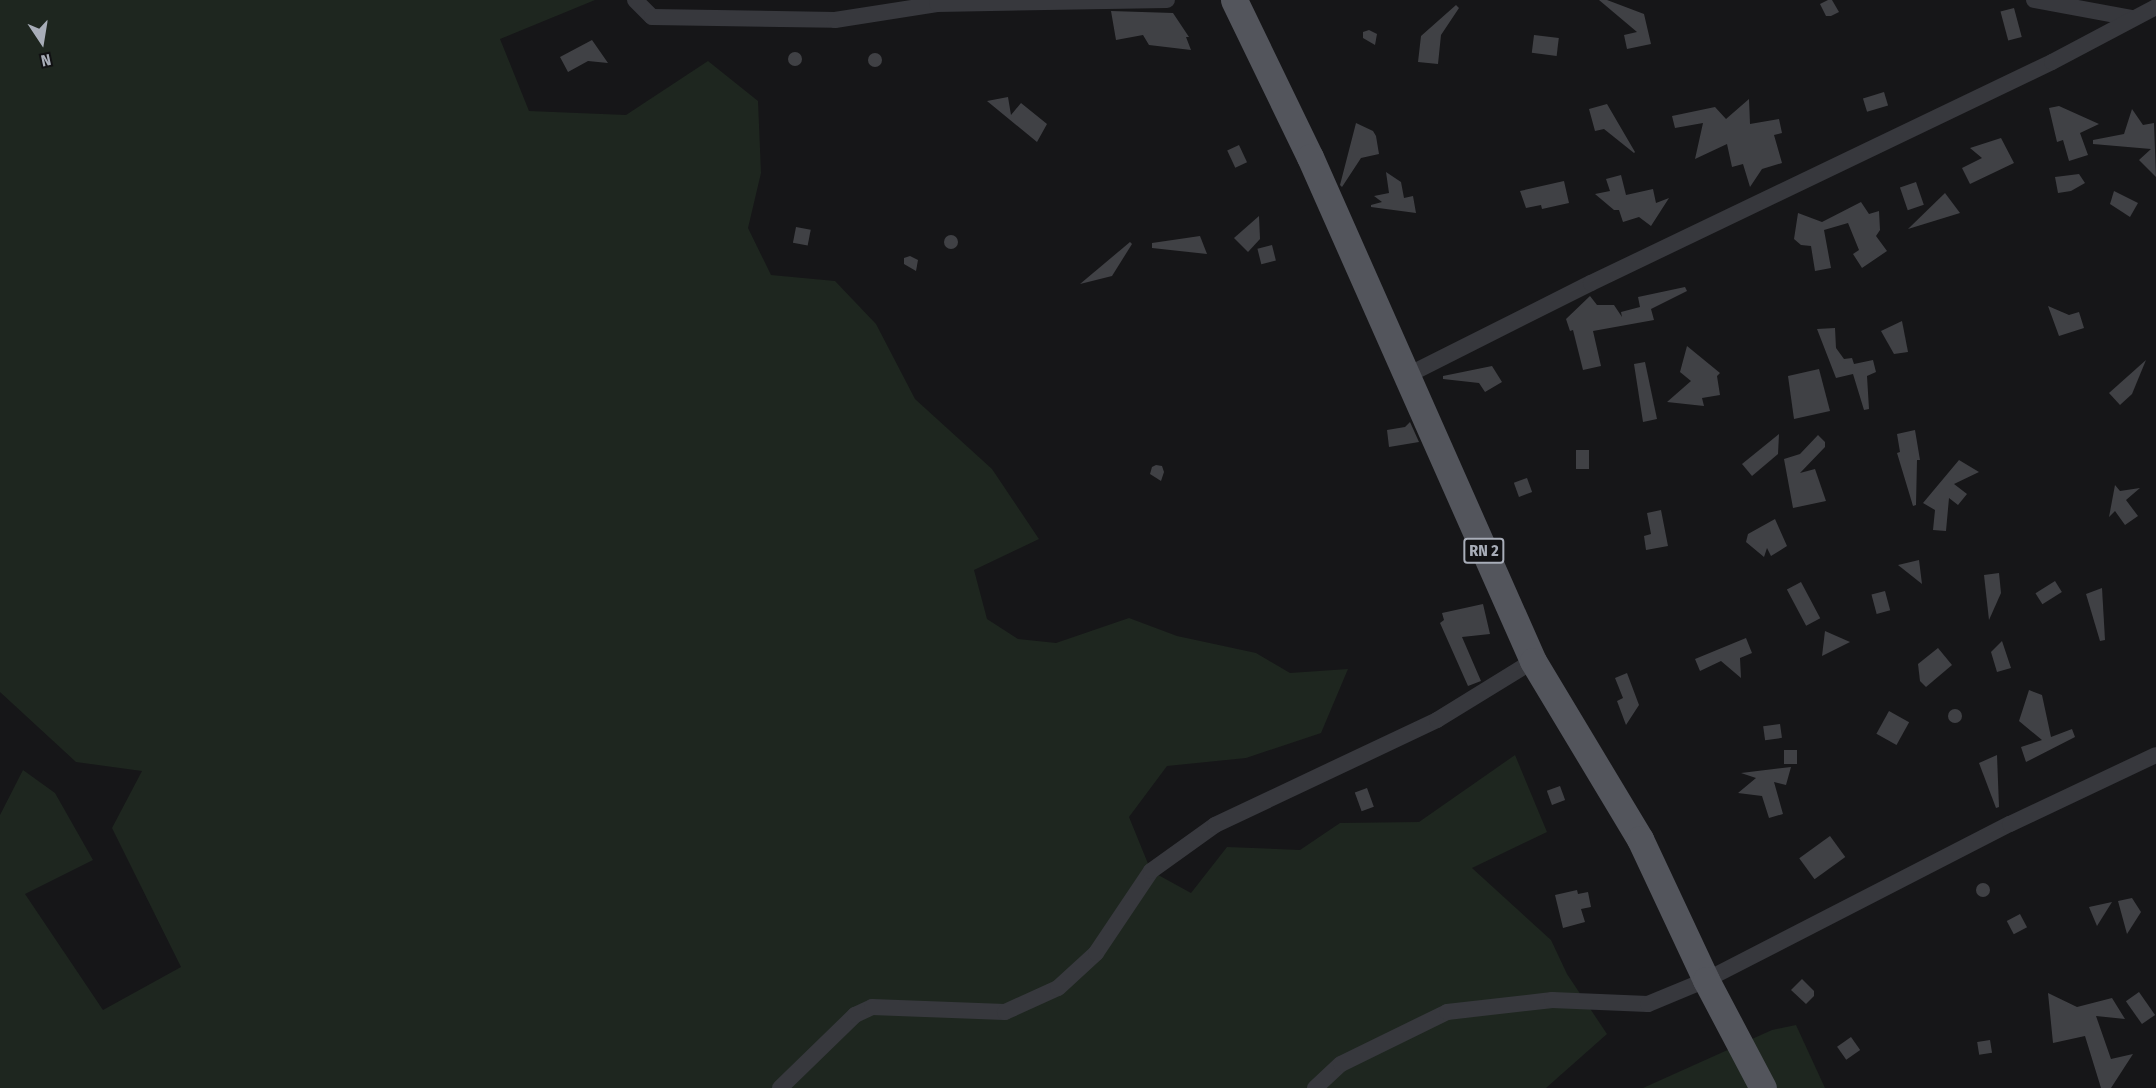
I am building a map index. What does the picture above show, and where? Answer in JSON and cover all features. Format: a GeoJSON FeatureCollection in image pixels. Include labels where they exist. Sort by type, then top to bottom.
{"type":"FeatureCollection","features":[{"type":"Feature","properties":{"kind":"main road","name":"RN 2"},"geometry":{"type":"LineString","coordinates":[[1234,0],[1310,157],[1533,661],[1640,839],[1706,980],[1763,1088]]}},
{"type":"Feature","properties":{"kind":"street"},"geometry":{"type":"LineString","coordinates":[[635,0],[652,17],[835,20],[937,4],[1167,0]]}},
{"type":"Feature","properties":{"kind":"street"},"geometry":{"type":"LineString","coordinates":[[2034,0],[2132,18]]}},
{"type":"Feature","properties":{"kind":"street"},"geometry":{"type":"LineString","coordinates":[[1406,376],[1591,283],[2052,62],[2156,7]]}},
{"type":"Feature","properties":{"kind":"street"},"geometry":{"type":"LineString","coordinates":[[780,1088],[855,1016],[872,1007],[1005,1012],[1058,988],[1096,953],[1151,871],[1215,825],[1437,720],[1533,661]]}},
{"type":"Feature","properties":{"kind":"street"},"geometry":{"type":"LineString","coordinates":[[1315,1088],[1341,1064],[1447,1012],[1552,1000],[1648,1004],[1706,980],[2010,824],[2156,755]]}},
{"type":"Feature","properties":{"kind":"shaded area"},"geometry":{"type":"Polygon","coordinates":[[[0,0],[595,0],[500,39],[529,111],[626,115],[708,61],[758,101],[761,173],[748,228],[771,275],[835,281],[876,324],[915,399],[992,469],[1039,539],[974,570],[987,619],[1018,639],[1056,643],[1129,618],[1177,636],[1256,653],[1290,673],[1348,669],[1321,733],[1246,758],[1167,766],[1129,817],[1151,871],[1191,893],[1227,847],[1300,850],[1340,823],[1419,822],[1515,755],[1547,832],[1472,868],[1551,940],[1567,974],[1607,1034],[1546,1088],[0,1088],[0,815],[23,770],[55,793],[93,860],[25,894],[103,1010],[181,967],[112,828],[142,771],[76,762],[0,692],[0,0]]]}},
{"type":"Feature","properties":{"kind":"shaded area"},"geometry":{"type":"Polygon","coordinates":[[[1796,1025],[1825,1088],[1643,1088],[1772,1030],[1796,1025]]]}},
{"type":"Feature","properties":{"kind":"building"},"geometry":{"type":"Polygon","coordinates":[[[1599,0],[1607,0],[1644,14],[1651,44],[1627,49],[1624,35],[1637,32],[1599,0]]]}},
{"type":"Feature","properties":{"kind":"building"},"geometry":{"type":"Polygon","coordinates":[[[1832,0],[1839,12],[1831,16],[1826,16],[1820,4],[1832,0]]]}},
{"type":"Feature","properties":{"kind":"building"},"geometry":{"type":"Polygon","coordinates":[[[1456,5],[1459,8],[1441,35],[1438,64],[1418,62],[1421,36],[1456,5]]]}},
{"type":"Feature","properties":{"kind":"building"},"geometry":{"type":"Polygon","coordinates":[[[2014,8],[2022,37],[2008,41],[2000,12],[2014,8]]]}},
{"type":"Feature","properties":{"kind":"building"},"geometry":{"type":"Polygon","coordinates":[[[1111,11],[1173,13],[1189,37],[1186,37],[1191,50],[1149,45],[1143,35],[1116,40],[1111,11]]]}},
{"type":"Feature","properties":{"kind":"building"},"geometry":{"type":"Polygon","coordinates":[[[1369,30],[1377,34],[1375,45],[1363,38],[1363,32],[1369,30]]]}},
{"type":"Feature","properties":{"kind":"building"},"geometry":{"type":"Polygon","coordinates":[[[1534,35],[1559,38],[1557,56],[1532,53],[1534,35]]]}},
{"type":"Feature","properties":{"kind":"building"},"geometry":{"type":"Polygon","coordinates":[[[592,40],[608,63],[588,61],[568,72],[560,57],[592,40]]]}},
{"type":"Feature","properties":{"kind":"building"},"geometry":{"type":"Polygon","coordinates":[[[795,52],[800,54],[802,59],[800,64],[795,66],[790,64],[788,59],[790,54],[795,52]]]}},
{"type":"Feature","properties":{"kind":"building"},"geometry":{"type":"Polygon","coordinates":[[[875,53],[880,55],[882,60],[880,65],[875,67],[870,65],[868,60],[870,55],[875,53]]]}},
{"type":"Feature","properties":{"kind":"building"},"geometry":{"type":"Polygon","coordinates":[[[1884,92],[1888,105],[1867,112],[1863,98],[1884,92]]]}},
{"type":"Feature","properties":{"kind":"building"},"geometry":{"type":"Polygon","coordinates":[[[1008,97],[1011,115],[1021,103],[1047,124],[1037,142],[987,101],[1008,97]]]}},
{"type":"Feature","properties":{"kind":"building"},"geometry":{"type":"Polygon","coordinates":[[[1749,99],[1750,124],[1779,119],[1782,133],[1774,135],[1782,163],[1762,169],[1750,187],[1743,164],[1732,167],[1727,144],[1695,159],[1703,123],[1675,128],[1672,116],[1715,107],[1726,119],[1749,99]]]}},
{"type":"Feature","properties":{"kind":"building"},"geometry":{"type":"Polygon","coordinates":[[[1607,104],[1634,153],[1604,129],[1595,131],[1589,109],[1607,104]]]}},
{"type":"Feature","properties":{"kind":"building"},"geometry":{"type":"Polygon","coordinates":[[[2059,106],[2099,124],[2080,133],[2088,155],[2069,161],[2063,140],[2057,142],[2049,108],[2059,106]]]}},
{"type":"Feature","properties":{"kind":"building"},"geometry":{"type":"Polygon","coordinates":[[[2132,109],[2143,125],[2154,123],[2156,177],[2139,160],[2151,149],[2093,144],[2093,140],[2124,134],[2132,109]]]}},
{"type":"Feature","properties":{"kind":"building"},"geometry":{"type":"Polygon","coordinates":[[[1356,123],[1373,131],[1379,154],[1361,158],[1342,187],[1340,185],[1356,123]]]}},
{"type":"Feature","properties":{"kind":"building"},"geometry":{"type":"Polygon","coordinates":[[[2001,138],[2014,163],[1970,184],[1962,168],[1982,158],[1970,148],[2001,138]]]}},
{"type":"Feature","properties":{"kind":"building"},"geometry":{"type":"Polygon","coordinates":[[[1239,145],[1247,162],[1235,168],[1227,150],[1239,145]]]}},
{"type":"Feature","properties":{"kind":"building"},"geometry":{"type":"Polygon","coordinates":[[[1386,172],[1401,182],[1404,198],[1413,196],[1416,213],[1371,207],[1371,205],[1382,202],[1374,196],[1389,193],[1386,172]]]}},
{"type":"Feature","properties":{"kind":"building"},"geometry":{"type":"Polygon","coordinates":[[[2079,174],[2085,183],[2071,191],[2058,193],[2055,177],[2079,174]]]}},
{"type":"Feature","properties":{"kind":"building"},"geometry":{"type":"Polygon","coordinates":[[[1621,175],[1626,195],[1653,189],[1656,203],[1669,198],[1651,226],[1639,217],[1623,222],[1619,210],[1614,210],[1595,194],[1610,191],[1606,179],[1621,175]]]}},
{"type":"Feature","properties":{"kind":"building"},"geometry":{"type":"Polygon","coordinates":[[[1564,181],[1569,203],[1542,209],[1541,205],[1526,208],[1520,191],[1564,181]]]}},
{"type":"Feature","properties":{"kind":"building"},"geometry":{"type":"Polygon","coordinates":[[[1916,182],[1924,205],[1908,210],[1900,188],[1916,182]]]}},
{"type":"Feature","properties":{"kind":"building"},"geometry":{"type":"Polygon","coordinates":[[[2114,191],[2138,203],[2130,217],[2110,204],[2114,191]]]}},
{"type":"Feature","properties":{"kind":"building"},"geometry":{"type":"Polygon","coordinates":[[[1945,193],[1960,213],[1908,229],[1945,193]]]}},
{"type":"Feature","properties":{"kind":"building"},"geometry":{"type":"Polygon","coordinates":[[[1861,202],[1869,214],[1879,211],[1880,230],[1876,236],[1887,251],[1862,268],[1853,254],[1859,250],[1848,223],[1824,230],[1831,268],[1815,271],[1811,246],[1801,245],[1794,239],[1798,213],[1822,222],[1861,202]]]}},
{"type":"Feature","properties":{"kind":"building"},"geometry":{"type":"Polygon","coordinates":[[[1259,216],[1260,239],[1248,252],[1234,238],[1259,216]]]}},
{"type":"Feature","properties":{"kind":"building"},"geometry":{"type":"Polygon","coordinates":[[[796,227],[811,230],[808,246],[793,243],[796,227]]]}},
{"type":"Feature","properties":{"kind":"building"},"geometry":{"type":"Polygon","coordinates":[[[951,235],[956,237],[958,242],[956,247],[951,249],[946,247],[944,242],[946,237],[951,235]]]}},
{"type":"Feature","properties":{"kind":"building"},"geometry":{"type":"Polygon","coordinates":[[[1200,236],[1207,254],[1152,248],[1152,243],[1200,236]]]}},
{"type":"Feature","properties":{"kind":"building"},"geometry":{"type":"Polygon","coordinates":[[[1130,242],[1132,244],[1112,276],[1080,284],[1130,242]]]}},
{"type":"Feature","properties":{"kind":"building"},"geometry":{"type":"Polygon","coordinates":[[[1272,245],[1276,261],[1261,264],[1257,249],[1272,245]]]}},
{"type":"Feature","properties":{"kind":"building"},"geometry":{"type":"Polygon","coordinates":[[[910,256],[918,260],[916,271],[904,264],[904,258],[910,256]]]}},
{"type":"Feature","properties":{"kind":"building"},"geometry":{"type":"Polygon","coordinates":[[[1685,287],[1687,291],[1651,309],[1654,320],[1593,331],[1601,366],[1583,370],[1573,330],[1570,331],[1566,319],[1590,296],[1597,305],[1614,305],[1622,317],[1621,312],[1640,307],[1638,297],[1685,287]]]}},
{"type":"Feature","properties":{"kind":"building"},"geometry":{"type":"Polygon","coordinates":[[[2048,306],[2069,315],[2079,312],[2084,328],[2059,336],[2048,306]]]}},
{"type":"Feature","properties":{"kind":"building"},"geometry":{"type":"Polygon","coordinates":[[[1902,321],[1908,352],[1894,354],[1881,331],[1902,321]]]}},
{"type":"Feature","properties":{"kind":"building"},"geometry":{"type":"Polygon","coordinates":[[[1835,328],[1836,348],[1844,359],[1852,358],[1854,364],[1873,360],[1876,372],[1867,376],[1869,409],[1864,410],[1853,374],[1836,378],[1817,329],[1835,328]]]}},
{"type":"Feature","properties":{"kind":"building"},"geometry":{"type":"Polygon","coordinates":[[[1687,346],[1720,373],[1717,376],[1720,395],[1702,398],[1704,406],[1667,402],[1691,381],[1680,372],[1687,346]]]}},
{"type":"Feature","properties":{"kind":"building"},"geometry":{"type":"Polygon","coordinates":[[[2146,360],[2132,394],[2120,405],[2109,393],[2146,360]]]}},
{"type":"Feature","properties":{"kind":"building"},"geometry":{"type":"Polygon","coordinates":[[[1645,362],[1657,419],[1643,422],[1634,364],[1645,362]]]}},
{"type":"Feature","properties":{"kind":"building"},"geometry":{"type":"Polygon","coordinates":[[[1492,366],[1502,382],[1485,392],[1479,383],[1443,379],[1443,376],[1492,366]]]}},
{"type":"Feature","properties":{"kind":"building"},"geometry":{"type":"Polygon","coordinates":[[[1819,369],[1830,411],[1794,419],[1788,376],[1819,369]]]}},
{"type":"Feature","properties":{"kind":"building"},"geometry":{"type":"Polygon","coordinates":[[[1410,422],[1419,442],[1389,447],[1387,430],[1405,427],[1410,422]]]}},
{"type":"Feature","properties":{"kind":"building"},"geometry":{"type":"Polygon","coordinates":[[[1915,430],[1920,460],[1917,460],[1916,505],[1913,506],[1897,453],[1900,452],[1897,434],[1915,430]]]}},
{"type":"Feature","properties":{"kind":"building"},"geometry":{"type":"Polygon","coordinates":[[[1779,434],[1778,454],[1752,476],[1742,464],[1779,434]]]}},
{"type":"Feature","properties":{"kind":"building"},"geometry":{"type":"Polygon","coordinates":[[[1818,435],[1825,442],[1825,447],[1800,473],[1815,469],[1826,501],[1793,508],[1784,459],[1800,454],[1818,435]]]}},
{"type":"Feature","properties":{"kind":"building"},"geometry":{"type":"Polygon","coordinates":[[[1576,450],[1589,450],[1589,469],[1576,469],[1576,450]]]}},
{"type":"Feature","properties":{"kind":"building"},"geometry":{"type":"Polygon","coordinates":[[[1959,460],[1979,472],[1954,484],[1967,494],[1958,505],[1949,498],[1946,531],[1933,530],[1935,510],[1923,503],[1959,460]]]}},
{"type":"Feature","properties":{"kind":"building"},"geometry":{"type":"Polygon","coordinates":[[[1162,466],[1164,472],[1161,481],[1150,474],[1152,467],[1162,466]]]}},
{"type":"Feature","properties":{"kind":"building"},"geometry":{"type":"Polygon","coordinates":[[[1527,478],[1532,492],[1519,497],[1514,483],[1527,478]]]}},
{"type":"Feature","properties":{"kind":"building"},"geometry":{"type":"Polygon","coordinates":[[[2115,485],[2120,491],[2140,488],[2126,500],[2138,516],[2125,525],[2115,511],[2109,517],[2115,485]]]}},
{"type":"Feature","properties":{"kind":"building"},"geometry":{"type":"Polygon","coordinates":[[[1661,510],[1668,546],[1646,550],[1644,536],[1651,534],[1647,513],[1661,510]]]}},
{"type":"Feature","properties":{"kind":"building"},"geometry":{"type":"Polygon","coordinates":[[[1775,519],[1787,546],[1771,556],[1767,548],[1764,557],[1746,542],[1748,534],[1775,519]]]}},
{"type":"Feature","properties":{"kind":"building"},"geometry":{"type":"Polygon","coordinates":[[[1919,560],[1922,584],[1898,565],[1919,560]]]}},
{"type":"Feature","properties":{"kind":"building"},"geometry":{"type":"Polygon","coordinates":[[[1999,573],[2001,593],[1989,620],[1984,575],[1999,573]]]}},
{"type":"Feature","properties":{"kind":"building"},"geometry":{"type":"Polygon","coordinates":[[[2055,581],[2062,592],[2042,604],[2035,593],[2055,581]]]}},
{"type":"Feature","properties":{"kind":"building"},"geometry":{"type":"Polygon","coordinates":[[[1801,582],[1820,618],[1806,626],[1787,590],[1801,582]]]}},
{"type":"Feature","properties":{"kind":"building"},"geometry":{"type":"Polygon","coordinates":[[[2102,588],[2105,640],[2100,641],[2086,594],[2102,588]]]}},
{"type":"Feature","properties":{"kind":"building"},"geometry":{"type":"Polygon","coordinates":[[[1885,591],[1890,610],[1877,614],[1871,595],[1885,591]]]}},
{"type":"Feature","properties":{"kind":"building"},"geometry":{"type":"Polygon","coordinates":[[[1483,604],[1490,634],[1462,637],[1481,681],[1468,686],[1440,623],[1444,620],[1442,613],[1483,604]]]}},
{"type":"Feature","properties":{"kind":"building"},"geometry":{"type":"Polygon","coordinates":[[[1825,631],[1850,642],[1822,656],[1825,631]]]}},
{"type":"Feature","properties":{"kind":"building"},"geometry":{"type":"Polygon","coordinates":[[[1746,638],[1752,653],[1740,658],[1741,678],[1721,661],[1700,671],[1695,659],[1746,638]]]}},
{"type":"Feature","properties":{"kind":"building"},"geometry":{"type":"Polygon","coordinates":[[[2002,641],[2011,668],[1997,672],[1991,652],[2002,641]]]}},
{"type":"Feature","properties":{"kind":"building"},"geometry":{"type":"Polygon","coordinates":[[[1938,648],[1952,665],[1926,687],[1920,681],[1918,664],[1938,648]]]}},
{"type":"Feature","properties":{"kind":"building"},"geometry":{"type":"Polygon","coordinates":[[[1627,673],[1639,705],[1626,725],[1617,701],[1623,698],[1615,678],[1627,673]]]}},
{"type":"Feature","properties":{"kind":"building"},"geometry":{"type":"Polygon","coordinates":[[[2029,690],[2042,695],[2051,737],[2072,729],[2075,737],[2026,762],[2021,747],[2042,740],[2019,721],[2029,690]]]}},
{"type":"Feature","properties":{"kind":"building"},"geometry":{"type":"Polygon","coordinates":[[[1955,709],[1960,711],[1962,716],[1960,721],[1955,723],[1950,721],[1948,716],[1950,711],[1955,709]]]}},
{"type":"Feature","properties":{"kind":"building"},"geometry":{"type":"Polygon","coordinates":[[[1889,711],[1909,722],[1897,745],[1876,734],[1889,711]]]}},
{"type":"Feature","properties":{"kind":"building"},"geometry":{"type":"Polygon","coordinates":[[[1780,724],[1782,738],[1765,740],[1763,726],[1780,724]]]}},
{"type":"Feature","properties":{"kind":"building"},"geometry":{"type":"Polygon","coordinates":[[[1784,750],[1797,750],[1797,764],[1784,764],[1784,750]]]}},
{"type":"Feature","properties":{"kind":"building"},"geometry":{"type":"Polygon","coordinates":[[[1997,755],[1999,807],[1996,808],[1979,763],[1997,755]]]}},
{"type":"Feature","properties":{"kind":"building"},"geometry":{"type":"Polygon","coordinates":[[[1791,767],[1786,785],[1774,782],[1783,814],[1769,818],[1762,796],[1738,793],[1756,778],[1741,773],[1791,767]]]}},
{"type":"Feature","properties":{"kind":"building"},"geometry":{"type":"Polygon","coordinates":[[[1560,786],[1565,800],[1552,805],[1547,791],[1560,786]]]}},
{"type":"Feature","properties":{"kind":"building"},"geometry":{"type":"Polygon","coordinates":[[[1367,788],[1374,807],[1362,811],[1355,792],[1367,788]]]}},
{"type":"Feature","properties":{"kind":"building"},"geometry":{"type":"Polygon","coordinates":[[[1830,836],[1845,857],[1815,879],[1799,858],[1830,836]]]}},
{"type":"Feature","properties":{"kind":"building"},"geometry":{"type":"Polygon","coordinates":[[[1983,883],[1988,885],[1990,890],[1988,895],[1983,897],[1978,895],[1976,890],[1978,885],[1983,883]]]}},
{"type":"Feature","properties":{"kind":"building"},"geometry":{"type":"Polygon","coordinates":[[[1577,890],[1578,894],[1588,892],[1591,907],[1581,909],[1585,922],[1563,928],[1555,895],[1577,890]]]}},
{"type":"Feature","properties":{"kind":"building"},"geometry":{"type":"Polygon","coordinates":[[[2132,898],[2141,912],[2127,934],[2118,901],[2132,898]]]}},
{"type":"Feature","properties":{"kind":"building"},"geometry":{"type":"Polygon","coordinates":[[[2112,902],[2097,926],[2089,907],[2112,902]]]}},
{"type":"Feature","properties":{"kind":"building"},"geometry":{"type":"Polygon","coordinates":[[[2020,914],[2027,927],[2014,934],[2007,921],[2020,914]]]}},
{"type":"Feature","properties":{"kind":"building"},"geometry":{"type":"Polygon","coordinates":[[[1802,979],[1814,991],[1814,996],[1806,1004],[1791,990],[1802,979]]]}},
{"type":"Feature","properties":{"kind":"building"},"geometry":{"type":"Polygon","coordinates":[[[2139,992],[2155,1015],[2142,1024],[2126,1001],[2139,992]]]}},
{"type":"Feature","properties":{"kind":"building"},"geometry":{"type":"Polygon","coordinates":[[[2048,993],[2077,1007],[2112,998],[2125,1019],[2096,1016],[2111,1059],[2133,1054],[2111,1088],[2101,1088],[2085,1036],[2053,1043],[2048,993]]]}},
{"type":"Feature","properties":{"kind":"building"},"geometry":{"type":"Polygon","coordinates":[[[1851,1037],[1860,1050],[1846,1060],[1837,1047],[1851,1037]]]}},
{"type":"Feature","properties":{"kind":"building"},"geometry":{"type":"Polygon","coordinates":[[[1990,1040],[1992,1053],[1979,1055],[1977,1042],[1990,1040]]]}}]}
